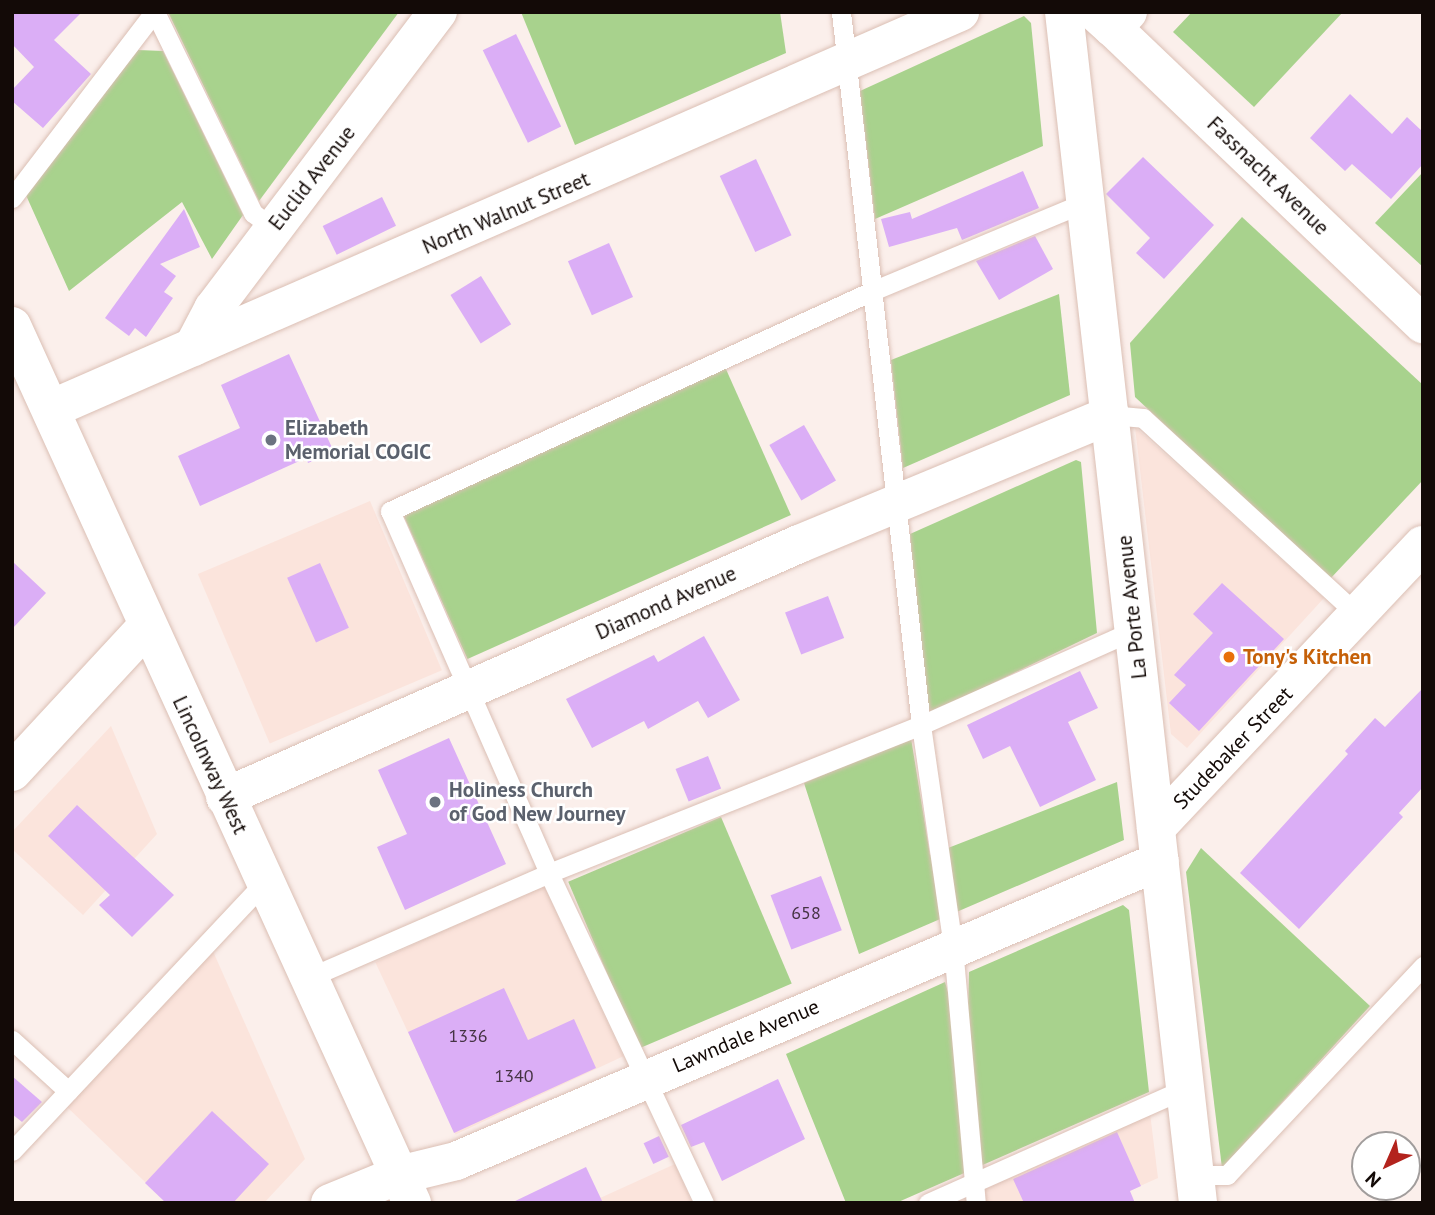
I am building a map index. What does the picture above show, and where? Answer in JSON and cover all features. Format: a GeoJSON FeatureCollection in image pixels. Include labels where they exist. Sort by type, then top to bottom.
{"type":"FeatureCollection","features":[{"type":"Feature","properties":{"kind":"street","name":"Euclid Avenue"},"geometry":{"type":"LineString","coordinates":[[193,347],[213,309],[438,12]]}},
{"type":"Feature","properties":{"kind":"street","name":"North Walnut Street"},"geometry":{"type":"LineString","coordinates":[[51,409],[847,64],[960,12]]}},
{"type":"Feature","properties":{"kind":"street","name":"La Porte Avenue"},"geometry":{"type":"LineString","coordinates":[[1064,12],[1083,203],[1135,630],[1196,1189]]}},
{"type":"Feature","properties":{"kind":"street","name":"Fassnacht Avenue"},"geometry":{"type":"LineString","coordinates":[[1112,18],[1423,324]]}},
{"type":"Feature","properties":{"kind":"street","name":"Lincolnway West"},"geometry":{"type":"LineString","coordinates":[[12,326],[21,373],[51,409],[147,626],[406,1189]]}},
{"type":"Feature","properties":{"kind":"street","name":"Diamond Avenue"},"geometry":{"type":"LineString","coordinates":[[225,797],[899,502],[1110,415]]}},
{"type":"Feature","properties":{"kind":"street","name":"Studebaker Street"},"geometry":{"type":"LineString","coordinates":[[1158,844],[1357,614],[1423,545]]}},
{"type":"Feature","properties":{"kind":"street"},"geometry":{"type":"LineString","coordinates":[[12,772],[147,626]]}},
{"type":"Feature","properties":{"kind":"street","name":"Lawndale Avenue"},"geometry":{"type":"LineString","coordinates":[[330,1203],[406,1189],[456,1161],[953,947],[1158,844]]}},
{"type":"Feature","properties":{"kind":"lane"},"geometry":{"type":"LineString","coordinates":[[12,198],[155,12],[253,213],[273,228]]}},
{"type":"Feature","properties":{"kind":"lane"},"geometry":{"type":"LineString","coordinates":[[841,12],[899,502],[921,724],[953,947],[974,1193]]}},
{"type":"Feature","properties":{"kind":"lane"},"geometry":{"type":"LineString","coordinates":[[704,1203],[549,873],[471,689],[390,511],[872,291],[1083,203]]}},
{"type":"Feature","properties":{"kind":"lane"},"geometry":{"type":"LineString","coordinates":[[1110,415],[1143,418],[1357,614]]}},
{"type":"Feature","properties":{"kind":"lane"},"geometry":{"type":"LineString","coordinates":[[308,978],[549,873],[921,724],[1135,630]]}},
{"type":"Feature","properties":{"kind":"lane"},"geometry":{"type":"LineString","coordinates":[[12,1151],[264,883]]}},
{"type":"Feature","properties":{"kind":"lane"},"geometry":{"type":"LineString","coordinates":[[1196,1189],[1227,1175],[1423,966]]}},
{"type":"Feature","properties":{"kind":"lane"},"geometry":{"type":"LineString","coordinates":[[12,1040],[68,1091]]}},
{"type":"Feature","properties":{"kind":"lane"},"geometry":{"type":"LineString","coordinates":[[928,1203],[974,1193],[1185,1089]]}},
{"type":"Feature","properties":{"kind":"shaded area"},"geometry":{"type":"Polygon","coordinates":[[[1135,427],[1324,598],[1187,748],[1171,734],[1135,427]]]}},
{"type":"Feature","properties":{"kind":"shaded area"},"geometry":{"type":"Polygon","coordinates":[[[370,501],[442,670],[270,743],[198,574],[370,501]]]}},
{"type":"Feature","properties":{"kind":"shaded area"},"geometry":{"type":"Polygon","coordinates":[[[111,726],[157,834],[83,915],[12,849],[12,832],[111,726]]]}},
{"type":"Feature","properties":{"kind":"shaded area"},"geometry":{"type":"Polygon","coordinates":[[[543,884],[623,1056],[456,1134],[375,962],[543,884]]]}},
{"type":"Feature","properties":{"kind":"shaded area"},"geometry":{"type":"Polygon","coordinates":[[[212,949],[305,1159],[264,1203],[167,1203],[67,1107],[212,949]]]}},
{"type":"Feature","properties":{"kind":"shaded area"},"geometry":{"type":"Polygon","coordinates":[[[1150,1113],[1158,1178],[1102,1203],[985,1203],[983,1188],[1150,1113]]]}},
{"type":"Feature","properties":{"kind":"shaded area"},"geometry":{"type":"Polygon","coordinates":[[[675,1164],[692,1203],[589,1203],[675,1164]]]}},
{"type":"Feature","properties":{"kind":"green space"},"geometry":{"type":"Polygon","coordinates":[[[168,12],[399,12],[259,201],[168,12]]]}},
{"type":"Feature","properties":{"kind":"green space"},"geometry":{"type":"Polygon","coordinates":[[[521,12],[780,12],[786,53],[575,145],[521,12]]]}},
{"type":"Feature","properties":{"kind":"green space"},"geometry":{"type":"Polygon","coordinates":[[[1192,12],[1343,12],[1254,107],[1173,32],[1192,12]]]}},
{"type":"Feature","properties":{"kind":"green space"},"geometry":{"type":"Polygon","coordinates":[[[1024,16],[1031,23],[1043,146],[875,219],[860,91],[1024,16]]]}},
{"type":"Feature","properties":{"kind":"green space"},"geometry":{"type":"Polygon","coordinates":[[[138,50],[163,51],[243,215],[212,259],[182,202],[69,291],[25,193],[138,50]]]}},
{"type":"Feature","properties":{"kind":"green space"},"geometry":{"type":"Polygon","coordinates":[[[1423,172],[1423,267],[1375,223],[1423,172]]]}},
{"type":"Feature","properties":{"kind":"green space"},"geometry":{"type":"Polygon","coordinates":[[[1242,217],[1423,385],[1423,480],[1330,579],[1135,397],[1130,343],[1242,217]]]}},
{"type":"Feature","properties":{"kind":"green space"},"geometry":{"type":"Polygon","coordinates":[[[1059,294],[1070,395],[903,468],[891,360],[1059,294]]]}},
{"type":"Feature","properties":{"kind":"green space"},"geometry":{"type":"Polygon","coordinates":[[[725,367],[791,515],[467,659],[402,511],[725,367]]]}},
{"type":"Feature","properties":{"kind":"green space"},"geometry":{"type":"Polygon","coordinates":[[[1076,460],[1081,462],[1097,633],[927,715],[910,534],[1076,460]]]}},
{"type":"Feature","properties":{"kind":"green space"},"geometry":{"type":"Polygon","coordinates":[[[911,738],[930,855],[1117,782],[1124,840],[859,954],[804,783],[911,738]]]}},
{"type":"Feature","properties":{"kind":"green space"},"geometry":{"type":"Polygon","coordinates":[[[721,817],[792,984],[639,1048],[568,882],[721,817]]]}},
{"type":"Feature","properties":{"kind":"green space"},"geometry":{"type":"Polygon","coordinates":[[[1201,848],[1370,1006],[1222,1168],[1186,872],[1201,848]]]}},
{"type":"Feature","properties":{"kind":"green space"},"geometry":{"type":"Polygon","coordinates":[[[1123,905],[1129,910],[1149,1092],[896,1203],[846,1203],[786,1054],[945,982],[953,1009],[968,1012],[969,972],[1123,905]]]}},
{"type":"Feature","properties":{"kind":"building"},"geometry":{"type":"Polygon","coordinates":[[[12,12],[82,12],[54,40],[91,74],[43,128],[12,101],[12,90],[34,67],[12,44],[12,12]]]}},
{"type":"Feature","properties":{"kind":"building"},"geometry":{"type":"Polygon","coordinates":[[[516,34],[561,127],[528,143],[483,50],[516,34]]]}},
{"type":"Feature","properties":{"kind":"building"},"geometry":{"type":"Polygon","coordinates":[[[1350,94],[1392,134],[1407,117],[1423,132],[1423,164],[1391,199],[1352,164],[1345,171],[1310,138],[1350,94]]]}},
{"type":"Feature","properties":{"kind":"building"},"geometry":{"type":"Polygon","coordinates":[[[1143,157],[1214,225],[1164,279],[1136,253],[1150,238],[1106,194],[1143,157]]]}},
{"type":"Feature","properties":{"kind":"building"},"geometry":{"type":"Polygon","coordinates":[[[756,159],[791,235],[755,252],[720,176],[756,159]]]}},
{"type":"Feature","properties":{"kind":"building"},"geometry":{"type":"Polygon","coordinates":[[[1023,171],[1039,208],[962,240],[957,228],[889,247],[881,219],[910,212],[912,219],[1023,171]]]}},
{"type":"Feature","properties":{"kind":"building"},"geometry":{"type":"Polygon","coordinates":[[[382,197],[396,226],[337,255],[323,226],[382,197]]]}},
{"type":"Feature","properties":{"kind":"building"},"geometry":{"type":"Polygon","coordinates":[[[184,209],[200,247],[160,264],[176,276],[164,292],[173,298],[146,337],[135,328],[129,336],[105,318],[184,209]]]}},
{"type":"Feature","properties":{"kind":"building"},"geometry":{"type":"Polygon","coordinates":[[[1035,236],[1053,269],[999,300],[976,261],[1035,236]]]}},
{"type":"Feature","properties":{"kind":"building"},"geometry":{"type":"Polygon","coordinates":[[[609,243],[633,297],[592,315],[568,261],[609,243]]]}},
{"type":"Feature","properties":{"kind":"building"},"geometry":{"type":"Polygon","coordinates":[[[481,276],[511,324],[481,343],[450,295],[481,276]]]}},
{"type":"Feature","properties":{"kind":"building","name":"Elizabeth Memorial COGIC"},"geometry":{"type":"Polygon","coordinates":[[[289,354],[334,452],[308,463],[306,458],[200,506],[178,456],[240,428],[221,385],[289,354]]]}},
{"type":"Feature","properties":{"kind":"building"},"geometry":{"type":"Polygon","coordinates":[[[804,425],[836,480],[801,500],[769,445],[804,425]]]}},
{"type":"Feature","properties":{"kind":"building"},"geometry":{"type":"Polygon","coordinates":[[[12,561],[46,593],[12,629],[12,561]]]}},
{"type":"Feature","properties":{"kind":"building"},"geometry":{"type":"Polygon","coordinates":[[[320,563],[349,628],[316,643],[287,578],[320,563]]]}},
{"type":"Feature","properties":{"kind":"building","name":"Tony's Kitchen"},"geometry":{"type":"Polygon","coordinates":[[[1222,583],[1284,639],[1199,731],[1169,703],[1186,685],[1174,675],[1213,633],[1193,614],[1222,583]]]}},
{"type":"Feature","properties":{"kind":"building"},"geometry":{"type":"Polygon","coordinates":[[[828,596],[844,638],[801,654],[785,612],[828,596]]]}},
{"type":"Feature","properties":{"kind":"building"},"geometry":{"type":"Polygon","coordinates":[[[704,636],[740,700],[708,718],[698,701],[648,729],[644,721],[592,748],[566,699],[654,655],[658,662],[704,636]]]}},
{"type":"Feature","properties":{"kind":"building"},"geometry":{"type":"Polygon","coordinates":[[[1080,671],[1098,708],[1068,722],[1096,780],[1040,807],[1010,746],[983,759],[967,725],[1080,671]]]}},
{"type":"Feature","properties":{"kind":"building"},"geometry":{"type":"Polygon","coordinates":[[[1423,688],[1423,787],[1399,813],[1403,817],[1299,929],[1240,873],[1348,754],[1345,751],[1375,718],[1385,727],[1423,688]]]}},
{"type":"Feature","properties":{"kind":"building","name":"Holiness Church of God New Journey"},"geometry":{"type":"Polygon","coordinates":[[[449,738],[506,864],[405,910],[377,847],[407,834],[378,770],[449,738]]]}},
{"type":"Feature","properties":{"kind":"building"},"geometry":{"type":"Polygon","coordinates":[[[708,756],[721,788],[689,802],[676,769],[708,756]]]}},
{"type":"Feature","properties":{"kind":"building"},"geometry":{"type":"Polygon","coordinates":[[[77,805],[174,895],[132,937],[99,905],[110,895],[48,836],[77,805]]]}},
{"type":"Feature","properties":{"kind":"building"},"geometry":{"type":"Polygon","coordinates":[[[821,876],[842,930],[791,949],[771,895],[821,876]]]}},
{"type":"Feature","properties":{"kind":"building"},"geometry":{"type":"Polygon","coordinates":[[[504,988],[528,1040],[574,1019],[596,1068],[454,1133],[408,1032],[504,988]]]}},
{"type":"Feature","properties":{"kind":"building"},"geometry":{"type":"Polygon","coordinates":[[[12,1076],[42,1102],[22,1122],[12,1114],[12,1076]]]}},
{"type":"Feature","properties":{"kind":"building"},"geometry":{"type":"Polygon","coordinates":[[[778,1079],[805,1139],[722,1181],[704,1142],[691,1147],[681,1125],[778,1079]]]}},
{"type":"Feature","properties":{"kind":"building"},"geometry":{"type":"Polygon","coordinates":[[[212,1111],[269,1164],[233,1203],[166,1203],[145,1183],[212,1111]]]}},
{"type":"Feature","properties":{"kind":"building"},"geometry":{"type":"Polygon","coordinates":[[[1117,1132],[1141,1186],[1130,1191],[1135,1203],[1024,1203],[1013,1179],[1117,1132]]]}},
{"type":"Feature","properties":{"kind":"building"},"geometry":{"type":"Polygon","coordinates":[[[659,1136],[669,1157],[653,1164],[644,1143],[659,1136]]]}},
{"type":"Feature","properties":{"kind":"building"},"geometry":{"type":"Polygon","coordinates":[[[586,1167],[603,1203],[511,1203],[586,1167]]]}},
{"type":"Feature","properties":{"kind":"place","name":"Elizabeth Memorial COGIC"},"geometry":{"type":"Point","coordinates":[271,440]}},
{"type":"Feature","properties":{"kind":"place","name":"Tony's Kitchen"},"geometry":{"type":"Point","coordinates":[1229,657]}},
{"type":"Feature","properties":{"kind":"place","name":"Holiness Church of God New Journey"},"geometry":{"type":"Point","coordinates":[435,802]}}]}
